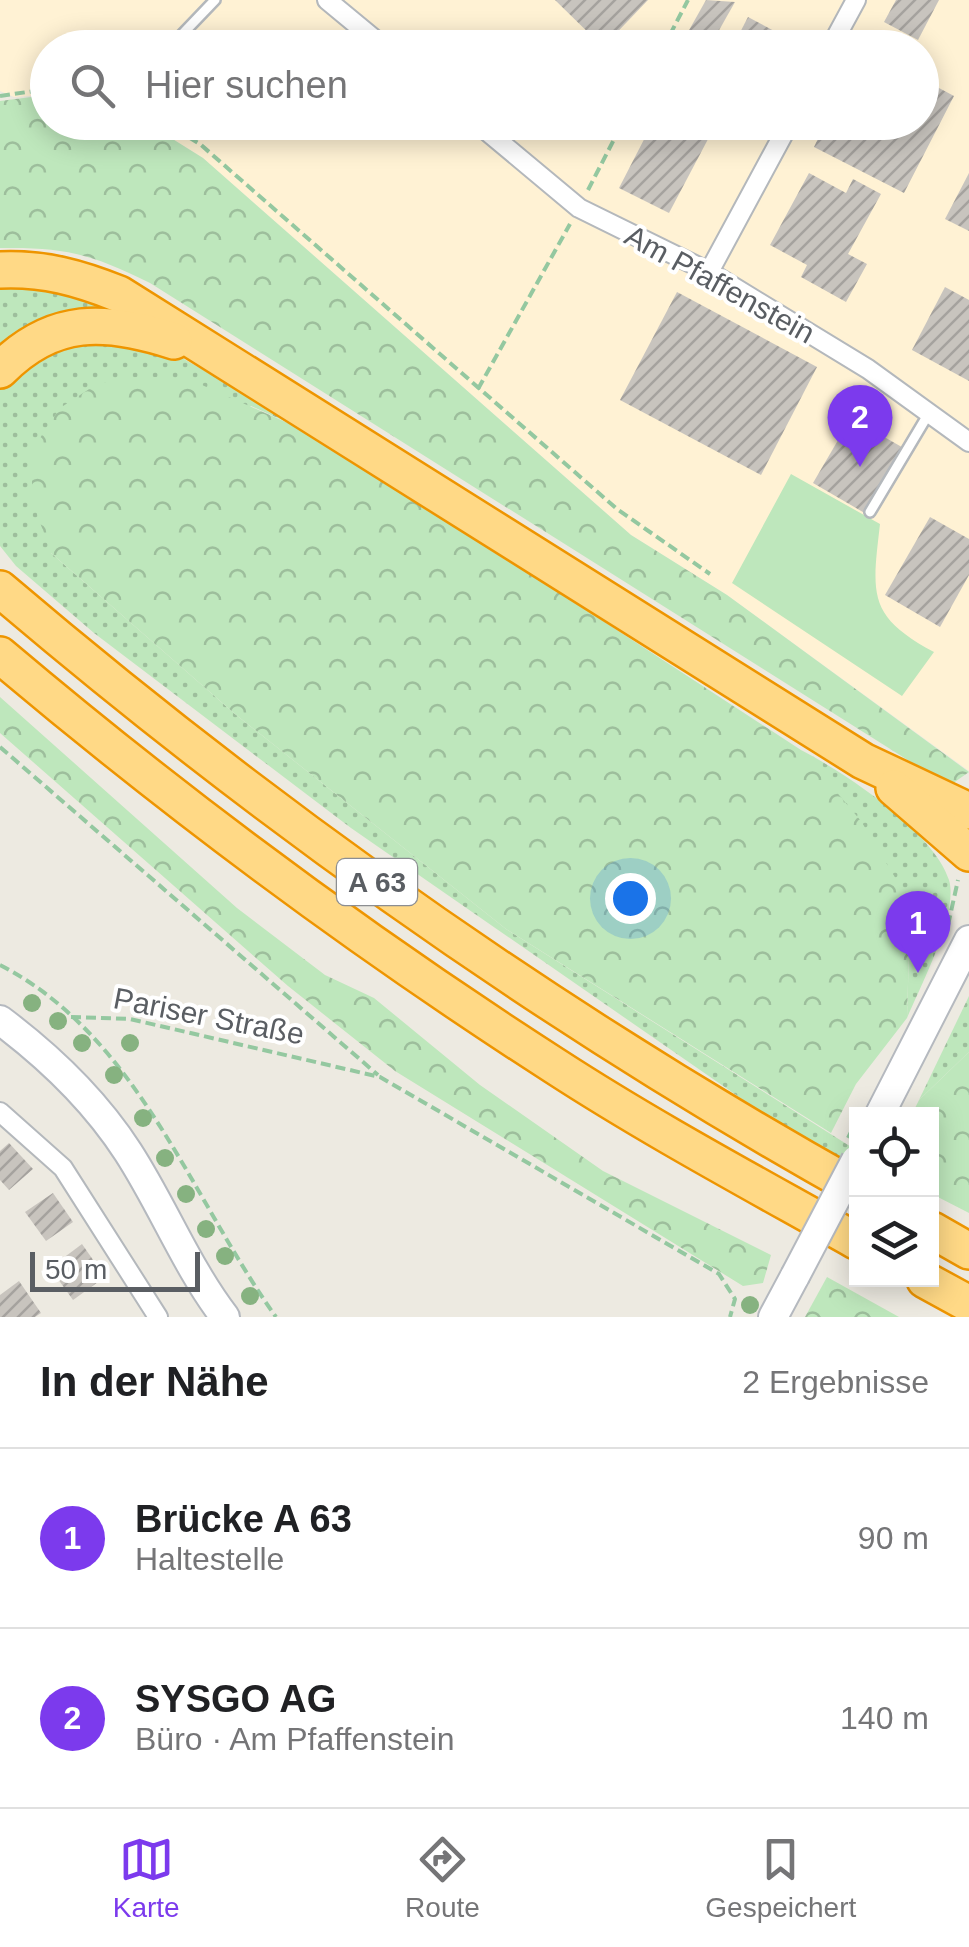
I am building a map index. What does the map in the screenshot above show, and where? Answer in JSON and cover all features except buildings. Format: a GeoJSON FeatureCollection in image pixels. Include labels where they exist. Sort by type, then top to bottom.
{"type":"FeatureCollection","features":[{"type":"Feature","properties":{"kind":"highway"},"geometry":{"type":"LineString","coordinates":[[0,270],[33,268],[76,277],[119,294],[862,761],[966,808]]}},
{"type":"Feature","properties":{"kind":"highway"},"geometry":{"type":"LineString","coordinates":[[0,370],[38,340],[58,332],[104,324],[142,331],[208,352]]}},
{"type":"Feature","properties":{"kind":"highway"},"geometry":{"type":"LineString","coordinates":[[0,562],[87,663]]}},
{"type":"Feature","properties":{"kind":"highway","name":"A 63"},"geometry":{"type":"LineString","coordinates":[[0,590],[87,663],[376,881],[572,1016],[849,1184]]}},
{"type":"Feature","properties":{"kind":"highway","name":"A 63"},"geometry":{"type":"LineString","coordinates":[[0,655],[84,726],[439,988],[557,1067],[849,1237]]}},
{"type":"Feature","properties":{"kind":"highway"},"geometry":{"type":"LineString","coordinates":[[862,761],[969,853]]}},
{"type":"Feature","properties":{"kind":"highway"},"geometry":{"type":"LineString","coordinates":[[939,1234],[969,1251]]}},
{"type":"Feature","properties":{"kind":"highway"},"geometry":{"type":"LineString","coordinates":[[938,1287],[969,1304]]}},
{"type":"Feature","properties":{"kind":"main road"},"geometry":{"type":"LineString","coordinates":[[884,1107],[969,940]]}},
{"type":"Feature","properties":{"kind":"main road"},"geometry":{"type":"LineString","coordinates":[[0,1020],[92,1104],[128,1152],[167,1226],[225,1317]]}},
{"type":"Feature","properties":{"kind":"main road"},"geometry":{"type":"LineString","coordinates":[[772,1317],[849,1174]]}},
{"type":"Feature","properties":{"kind":"street"},"geometry":{"type":"LineString","coordinates":[[328,0],[364,30]]}},
{"type":"Feature","properties":{"kind":"street"},"geometry":{"type":"LineString","coordinates":[[840,30],[856,0]]}},
{"type":"Feature","properties":{"kind":"street","name":"Am Pfaffenstein"},"geometry":{"type":"LineString","coordinates":[[498,140],[579,208],[709,272],[868,369],[969,442]]}},
{"type":"Feature","properties":{"kind":"street"},"geometry":{"type":"LineString","coordinates":[[709,272],[780,140]]}},
{"type":"Feature","properties":{"kind":"street"},"geometry":{"type":"LineString","coordinates":[[0,1112],[63,1168],[158,1317]]}},
{"type":"Feature","properties":{"kind":"lane"},"geometry":{"type":"LineString","coordinates":[[186,30],[214,0]]}},
{"type":"Feature","properties":{"kind":"lane"},"geometry":{"type":"LineString","coordinates":[[870,512],[929,413]]}},
{"type":"Feature","properties":{"kind":"path"},"geometry":{"type":"LineString","coordinates":[[672,30],[688,0]]}},
{"type":"Feature","properties":{"kind":"path"},"geometry":{"type":"LineString","coordinates":[[0,96],[30,92]]}},
{"type":"Feature","properties":{"kind":"path"},"geometry":{"type":"LineString","coordinates":[[193,140],[616,508],[710,574]]}},
{"type":"Feature","properties":{"kind":"path"},"geometry":{"type":"LineString","coordinates":[[478,389],[614,140]]}},
{"type":"Feature","properties":{"kind":"path"},"geometry":{"type":"LineString","coordinates":[[0,747],[380,1077],[719,1274],[735,1299],[730,1317]]}},
{"type":"Feature","properties":{"kind":"path"},"geometry":{"type":"LineString","coordinates":[[0,965],[71,1017],[128,1075],[241,1268],[276,1317]]}},
{"type":"Feature","properties":{"kind":"path","name":"Pariser Straße"},"geometry":{"type":"LineString","coordinates":[[71,1017],[130,1018],[380,1077]]}},
{"type":"Feature","properties":{"kind":"shaded area"},"geometry":{"type":"Polygon","coordinates":[[[0,0],[969,0],[969,771],[727,595],[631,535],[203,158],[174,140],[939,140],[939,30],[30,30],[30,96],[14,97],[0,91],[0,0]]]}},
{"type":"Feature","properties":{"kind":"green space"},"geometry":{"type":"Polygon","coordinates":[[[30,97],[30,140],[174,140],[203,158],[631,535],[727,595],[969,772],[949,786],[150,283],[78,254],[0,248],[0,101],[30,97]]]}},
{"type":"Feature","properties":{"kind":"green space"},"geometry":{"type":"Polygon","coordinates":[[[16,281],[118,308],[56,319],[0,346],[0,283],[16,281]]]}},
{"type":"Feature","properties":{"kind":"green space"},"geometry":{"type":"Polygon","coordinates":[[[77,337],[163,347],[324,439],[251,406],[51,553],[235,714],[506,929],[849,1146],[849,1163],[752,1106],[351,828],[94,633],[16,566],[0,546],[0,389],[8,377],[77,337]]]}},
{"type":"Feature","properties":{"kind":"green space"},"geometry":{"type":"Polygon","coordinates":[[[143,376],[193,381],[324,439],[801,750],[861,821],[902,889],[909,949],[907,1018],[856,1084],[831,1133],[506,929],[235,714],[51,553],[32,500],[32,450],[60,408],[97,384],[143,376]]]}},
{"type":"Feature","properties":{"kind":"green space"},"geometry":{"type":"Polygon","coordinates":[[[791,474],[880,524],[876,568],[879,601],[896,627],[934,652],[902,696],[732,583],[791,474]]]}},
{"type":"Feature","properties":{"kind":"green space"},"geometry":{"type":"Polygon","coordinates":[[[0,697],[237,908],[325,975],[374,998],[480,1085],[603,1171],[771,1255],[763,1283],[743,1286],[395,1071],[288,986],[0,733],[0,697]]]}},
{"type":"Feature","properties":{"kind":"green space"},"geometry":{"type":"Polygon","coordinates":[[[801,750],[886,805],[926,843],[949,880],[951,894],[944,930],[907,1018],[909,949],[801,750]]]}},
{"type":"Feature","properties":{"kind":"green space"},"geometry":{"type":"Polygon","coordinates":[[[969,996],[969,1052],[919,1100],[969,996]]]}},
{"type":"Feature","properties":{"kind":"green space"},"geometry":{"type":"Polygon","coordinates":[[[969,1052],[969,1213],[939,1198],[939,1107],[916,1107],[969,1052]]]}},
{"type":"Feature","properties":{"kind":"green space"},"geometry":{"type":"Polygon","coordinates":[[[827,1277],[899,1317],[805,1317],[827,1277]]]}},
{"type":"Feature","properties":{"kind":"place","name":"SYSGO AG"},"geometry":{"type":"Point","coordinates":[860,467]}},
{"type":"Feature","properties":{"kind":"place","name":"Brücke A 63"},"geometry":{"type":"Point","coordinates":[918,973]}}]}
